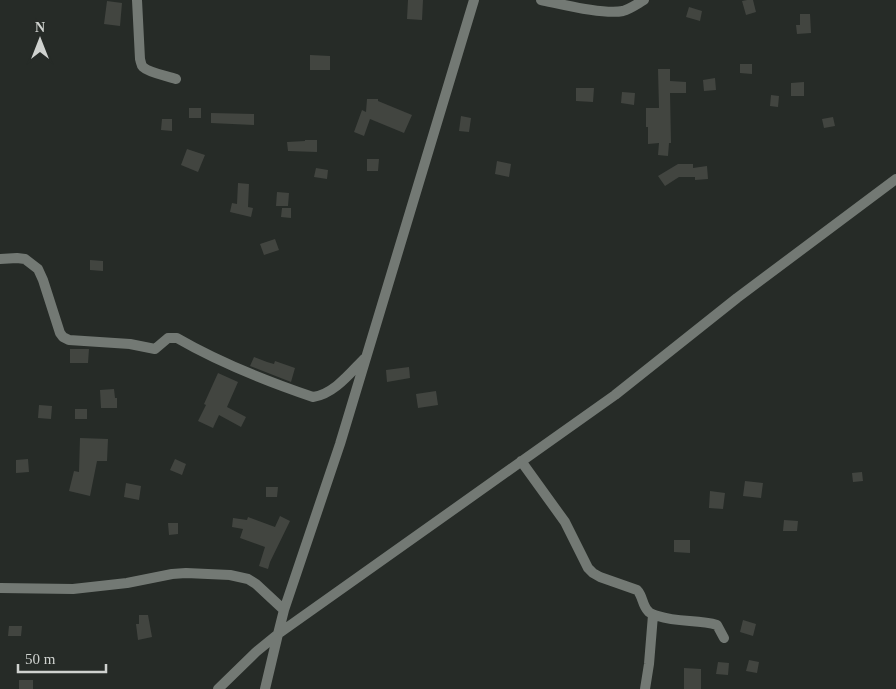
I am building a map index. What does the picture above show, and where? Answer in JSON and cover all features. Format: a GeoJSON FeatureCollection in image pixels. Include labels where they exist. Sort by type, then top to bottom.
{"type":"FeatureCollection","features":[{"type":"Feature","properties":{"kind":"street"},"geometry":{"type":"LineString","coordinates":[[137,0],[141,65],[148,71],[176,79]]}},
{"type":"Feature","properties":{"kind":"street"},"geometry":{"type":"LineString","coordinates":[[265,689],[284,610],[340,444],[474,0]]}},
{"type":"Feature","properties":{"kind":"street"},"geometry":{"type":"LineString","coordinates":[[541,0],[615,12],[624,10],[644,0]]}},
{"type":"Feature","properties":{"kind":"street"},"geometry":{"type":"LineString","coordinates":[[218,689],[256,652],[278,634],[615,395],[737,298],[896,179]]}},
{"type":"Feature","properties":{"kind":"street"},"geometry":{"type":"LineString","coordinates":[[0,259],[25,259],[38,269],[60,333],[69,340],[130,344],[155,349],[168,338],[177,338],[243,371],[313,397],[321,396],[331,390],[365,359]]}},
{"type":"Feature","properties":{"kind":"street"},"geometry":{"type":"LineString","coordinates":[[521,461],[565,522],[588,568],[593,573],[637,590],[648,612],[669,620],[717,625],[724,638]]}},
{"type":"Feature","properties":{"kind":"street"},"geometry":{"type":"LineString","coordinates":[[0,588],[73,590],[127,583],[172,574],[230,575],[248,579],[256,584],[284,610]]}},
{"type":"Feature","properties":{"kind":"street"},"geometry":{"type":"LineString","coordinates":[[645,689],[653,614]]}},
{"type":"Feature","properties":{"kind":"building"},"geometry":{"type":"Polygon","coordinates":[[[408,0],[423,0],[422,20],[407,19],[408,0]]]}},
{"type":"Feature","properties":{"kind":"building"},"geometry":{"type":"Polygon","coordinates":[[[753,0],[756,12],[746,15],[742,1],[753,0]]]}},
{"type":"Feature","properties":{"kind":"building"},"geometry":{"type":"Polygon","coordinates":[[[107,1],[122,3],[120,26],[104,24],[107,1]]]}},
{"type":"Feature","properties":{"kind":"building"},"geometry":{"type":"Polygon","coordinates":[[[689,7],[702,11],[700,21],[686,17],[689,7]]]}},
{"type":"Feature","properties":{"kind":"building"},"geometry":{"type":"Polygon","coordinates":[[[800,14],[810,14],[811,33],[797,34],[796,25],[800,25],[800,14]]]}},
{"type":"Feature","properties":{"kind":"building"},"geometry":{"type":"Polygon","coordinates":[[[310,55],[330,56],[330,70],[310,70],[310,55]]]}},
{"type":"Feature","properties":{"kind":"building"},"geometry":{"type":"Polygon","coordinates":[[[740,64],[752,64],[752,74],[740,73],[740,64]]]}},
{"type":"Feature","properties":{"kind":"building"},"geometry":{"type":"Polygon","coordinates":[[[658,69],[670,69],[670,81],[686,82],[686,93],[670,93],[671,143],[669,143],[668,156],[658,155],[659,143],[648,144],[648,127],[646,127],[646,108],[659,108],[658,69]]]}},
{"type":"Feature","properties":{"kind":"building"},"geometry":{"type":"Polygon","coordinates":[[[715,78],[716,90],[704,91],[703,80],[715,78]]]}},
{"type":"Feature","properties":{"kind":"building"},"geometry":{"type":"Polygon","coordinates":[[[804,82],[804,96],[791,96],[791,83],[804,82]]]}},
{"type":"Feature","properties":{"kind":"building"},"geometry":{"type":"Polygon","coordinates":[[[576,88],[594,88],[593,102],[576,101],[576,88]]]}},
{"type":"Feature","properties":{"kind":"building"},"geometry":{"type":"Polygon","coordinates":[[[622,92],[635,93],[634,105],[621,103],[622,92]]]}},
{"type":"Feature","properties":{"kind":"building"},"geometry":{"type":"Polygon","coordinates":[[[771,95],[779,96],[778,107],[770,106],[771,95]]]}},
{"type":"Feature","properties":{"kind":"building"},"geometry":{"type":"Polygon","coordinates":[[[367,99],[378,99],[378,101],[412,115],[404,133],[370,119],[364,136],[354,132],[362,110],[366,112],[367,99]]]}},
{"type":"Feature","properties":{"kind":"building"},"geometry":{"type":"Polygon","coordinates":[[[189,108],[201,108],[201,118],[189,118],[189,108]]]}},
{"type":"Feature","properties":{"kind":"building"},"geometry":{"type":"Polygon","coordinates":[[[211,113],[254,114],[254,125],[211,123],[211,113]]]}},
{"type":"Feature","properties":{"kind":"building"},"geometry":{"type":"Polygon","coordinates":[[[461,116],[471,118],[469,132],[459,131],[461,116]]]}},
{"type":"Feature","properties":{"kind":"building"},"geometry":{"type":"Polygon","coordinates":[[[833,117],[835,126],[824,128],[822,119],[833,117]]]}},
{"type":"Feature","properties":{"kind":"building"},"geometry":{"type":"Polygon","coordinates":[[[162,119],[172,119],[172,131],[161,130],[162,119]]]}},
{"type":"Feature","properties":{"kind":"building"},"geometry":{"type":"Polygon","coordinates":[[[317,140],[317,152],[288,151],[287,142],[317,140]]]}},
{"type":"Feature","properties":{"kind":"building"},"geometry":{"type":"Polygon","coordinates":[[[187,149],[205,155],[198,172],[181,165],[187,149]]]}},
{"type":"Feature","properties":{"kind":"building"},"geometry":{"type":"Polygon","coordinates":[[[367,159],[379,159],[378,171],[367,171],[367,159]]]}},
{"type":"Feature","properties":{"kind":"building"},"geometry":{"type":"Polygon","coordinates":[[[497,161],[511,164],[509,177],[495,174],[497,161]]]}},
{"type":"Feature","properties":{"kind":"building"},"geometry":{"type":"Polygon","coordinates":[[[678,164],[693,164],[693,168],[707,166],[708,179],[695,180],[695,177],[679,177],[665,186],[658,176],[678,164]]]}},
{"type":"Feature","properties":{"kind":"building"},"geometry":{"type":"Polygon","coordinates":[[[316,168],[328,170],[327,179],[314,177],[316,168]]]}},
{"type":"Feature","properties":{"kind":"building"},"geometry":{"type":"Polygon","coordinates":[[[238,183],[249,184],[248,207],[253,208],[251,217],[230,212],[232,203],[237,204],[238,183]]]}},
{"type":"Feature","properties":{"kind":"building"},"geometry":{"type":"Polygon","coordinates":[[[277,192],[289,193],[288,206],[276,206],[277,192]]]}},
{"type":"Feature","properties":{"kind":"building"},"geometry":{"type":"Polygon","coordinates":[[[282,208],[291,208],[291,218],[281,217],[282,208]]]}},
{"type":"Feature","properties":{"kind":"building"},"geometry":{"type":"Polygon","coordinates":[[[275,239],[279,250],[264,255],[260,244],[275,239]]]}},
{"type":"Feature","properties":{"kind":"building"},"geometry":{"type":"Polygon","coordinates":[[[90,260],[103,261],[103,271],[90,270],[90,260]]]}},
{"type":"Feature","properties":{"kind":"building"},"geometry":{"type":"Polygon","coordinates":[[[70,349],[89,349],[88,363],[70,363],[70,349]]]}},
{"type":"Feature","properties":{"kind":"building"},"geometry":{"type":"Polygon","coordinates":[[[254,357],[274,364],[275,361],[295,368],[291,382],[250,366],[254,357]]]}},
{"type":"Feature","properties":{"kind":"building"},"geometry":{"type":"Polygon","coordinates":[[[409,367],[410,378],[387,382],[386,370],[409,367]]]}},
{"type":"Feature","properties":{"kind":"building"},"geometry":{"type":"Polygon","coordinates":[[[218,373],[238,382],[227,407],[246,417],[241,427],[219,415],[213,428],[198,421],[218,373]]]}},
{"type":"Feature","properties":{"kind":"building"},"geometry":{"type":"Polygon","coordinates":[[[114,389],[115,398],[117,398],[117,408],[101,408],[100,390],[114,389]]]}},
{"type":"Feature","properties":{"kind":"building"},"geometry":{"type":"Polygon","coordinates":[[[436,391],[438,405],[418,408],[416,394],[436,391]]]}},
{"type":"Feature","properties":{"kind":"building"},"geometry":{"type":"Polygon","coordinates":[[[39,405],[52,406],[51,419],[38,418],[39,405]]]}},
{"type":"Feature","properties":{"kind":"building"},"geometry":{"type":"Polygon","coordinates":[[[75,409],[87,409],[87,419],[75,419],[75,409]]]}},
{"type":"Feature","properties":{"kind":"building"},"geometry":{"type":"Polygon","coordinates":[[[80,438],[108,439],[107,461],[97,461],[90,496],[69,491],[74,471],[79,472],[80,438]]]}},
{"type":"Feature","properties":{"kind":"building"},"geometry":{"type":"Polygon","coordinates":[[[28,459],[29,472],[16,473],[16,460],[28,459]]]}},
{"type":"Feature","properties":{"kind":"building"},"geometry":{"type":"Polygon","coordinates":[[[175,459],[186,464],[182,475],[170,470],[175,459]]]}},
{"type":"Feature","properties":{"kind":"building"},"geometry":{"type":"Polygon","coordinates":[[[862,472],[863,481],[853,482],[852,473],[862,472]]]}},
{"type":"Feature","properties":{"kind":"building"},"geometry":{"type":"Polygon","coordinates":[[[745,481],[763,483],[761,498],[743,496],[745,481]]]}},
{"type":"Feature","properties":{"kind":"building"},"geometry":{"type":"Polygon","coordinates":[[[126,483],[141,486],[139,500],[124,497],[126,483]]]}},
{"type":"Feature","properties":{"kind":"building"},"geometry":{"type":"Polygon","coordinates":[[[266,487],[278,487],[277,497],[266,497],[266,487]]]}},
{"type":"Feature","properties":{"kind":"building"},"geometry":{"type":"Polygon","coordinates":[[[710,491],[725,493],[723,509],[709,508],[710,491]]]}},
{"type":"Feature","properties":{"kind":"building"},"geometry":{"type":"Polygon","coordinates":[[[280,516],[290,521],[268,569],[259,566],[265,547],[240,538],[243,529],[232,527],[233,518],[247,520],[248,517],[275,527],[280,516]]]}},
{"type":"Feature","properties":{"kind":"building"},"geometry":{"type":"Polygon","coordinates":[[[784,520],[798,521],[797,531],[783,531],[784,520]]]}},
{"type":"Feature","properties":{"kind":"building"},"geometry":{"type":"Polygon","coordinates":[[[168,523],[178,523],[178,534],[169,535],[168,523]]]}},
{"type":"Feature","properties":{"kind":"building"},"geometry":{"type":"Polygon","coordinates":[[[674,540],[690,540],[690,553],[674,552],[674,540]]]}},
{"type":"Feature","properties":{"kind":"building"},"geometry":{"type":"Polygon","coordinates":[[[139,615],[148,615],[152,637],[138,640],[136,624],[139,624],[139,615]]]}},
{"type":"Feature","properties":{"kind":"building"},"geometry":{"type":"Polygon","coordinates":[[[743,620],[756,624],[753,636],[740,632],[743,620]]]}},
{"type":"Feature","properties":{"kind":"building"},"geometry":{"type":"Polygon","coordinates":[[[9,626],[22,626],[21,636],[8,636],[9,626]]]}},
{"type":"Feature","properties":{"kind":"building"},"geometry":{"type":"Polygon","coordinates":[[[749,660],[759,662],[757,673],[746,671],[749,660]]]}},
{"type":"Feature","properties":{"kind":"building"},"geometry":{"type":"Polygon","coordinates":[[[718,662],[729,663],[728,675],[716,674],[718,662]]]}},
{"type":"Feature","properties":{"kind":"building"},"geometry":{"type":"Polygon","coordinates":[[[684,668],[701,669],[701,689],[684,689],[684,668]]]}},
{"type":"Feature","properties":{"kind":"building"},"geometry":{"type":"Polygon","coordinates":[[[19,680],[33,680],[33,689],[19,689],[19,680]]]}}]}
